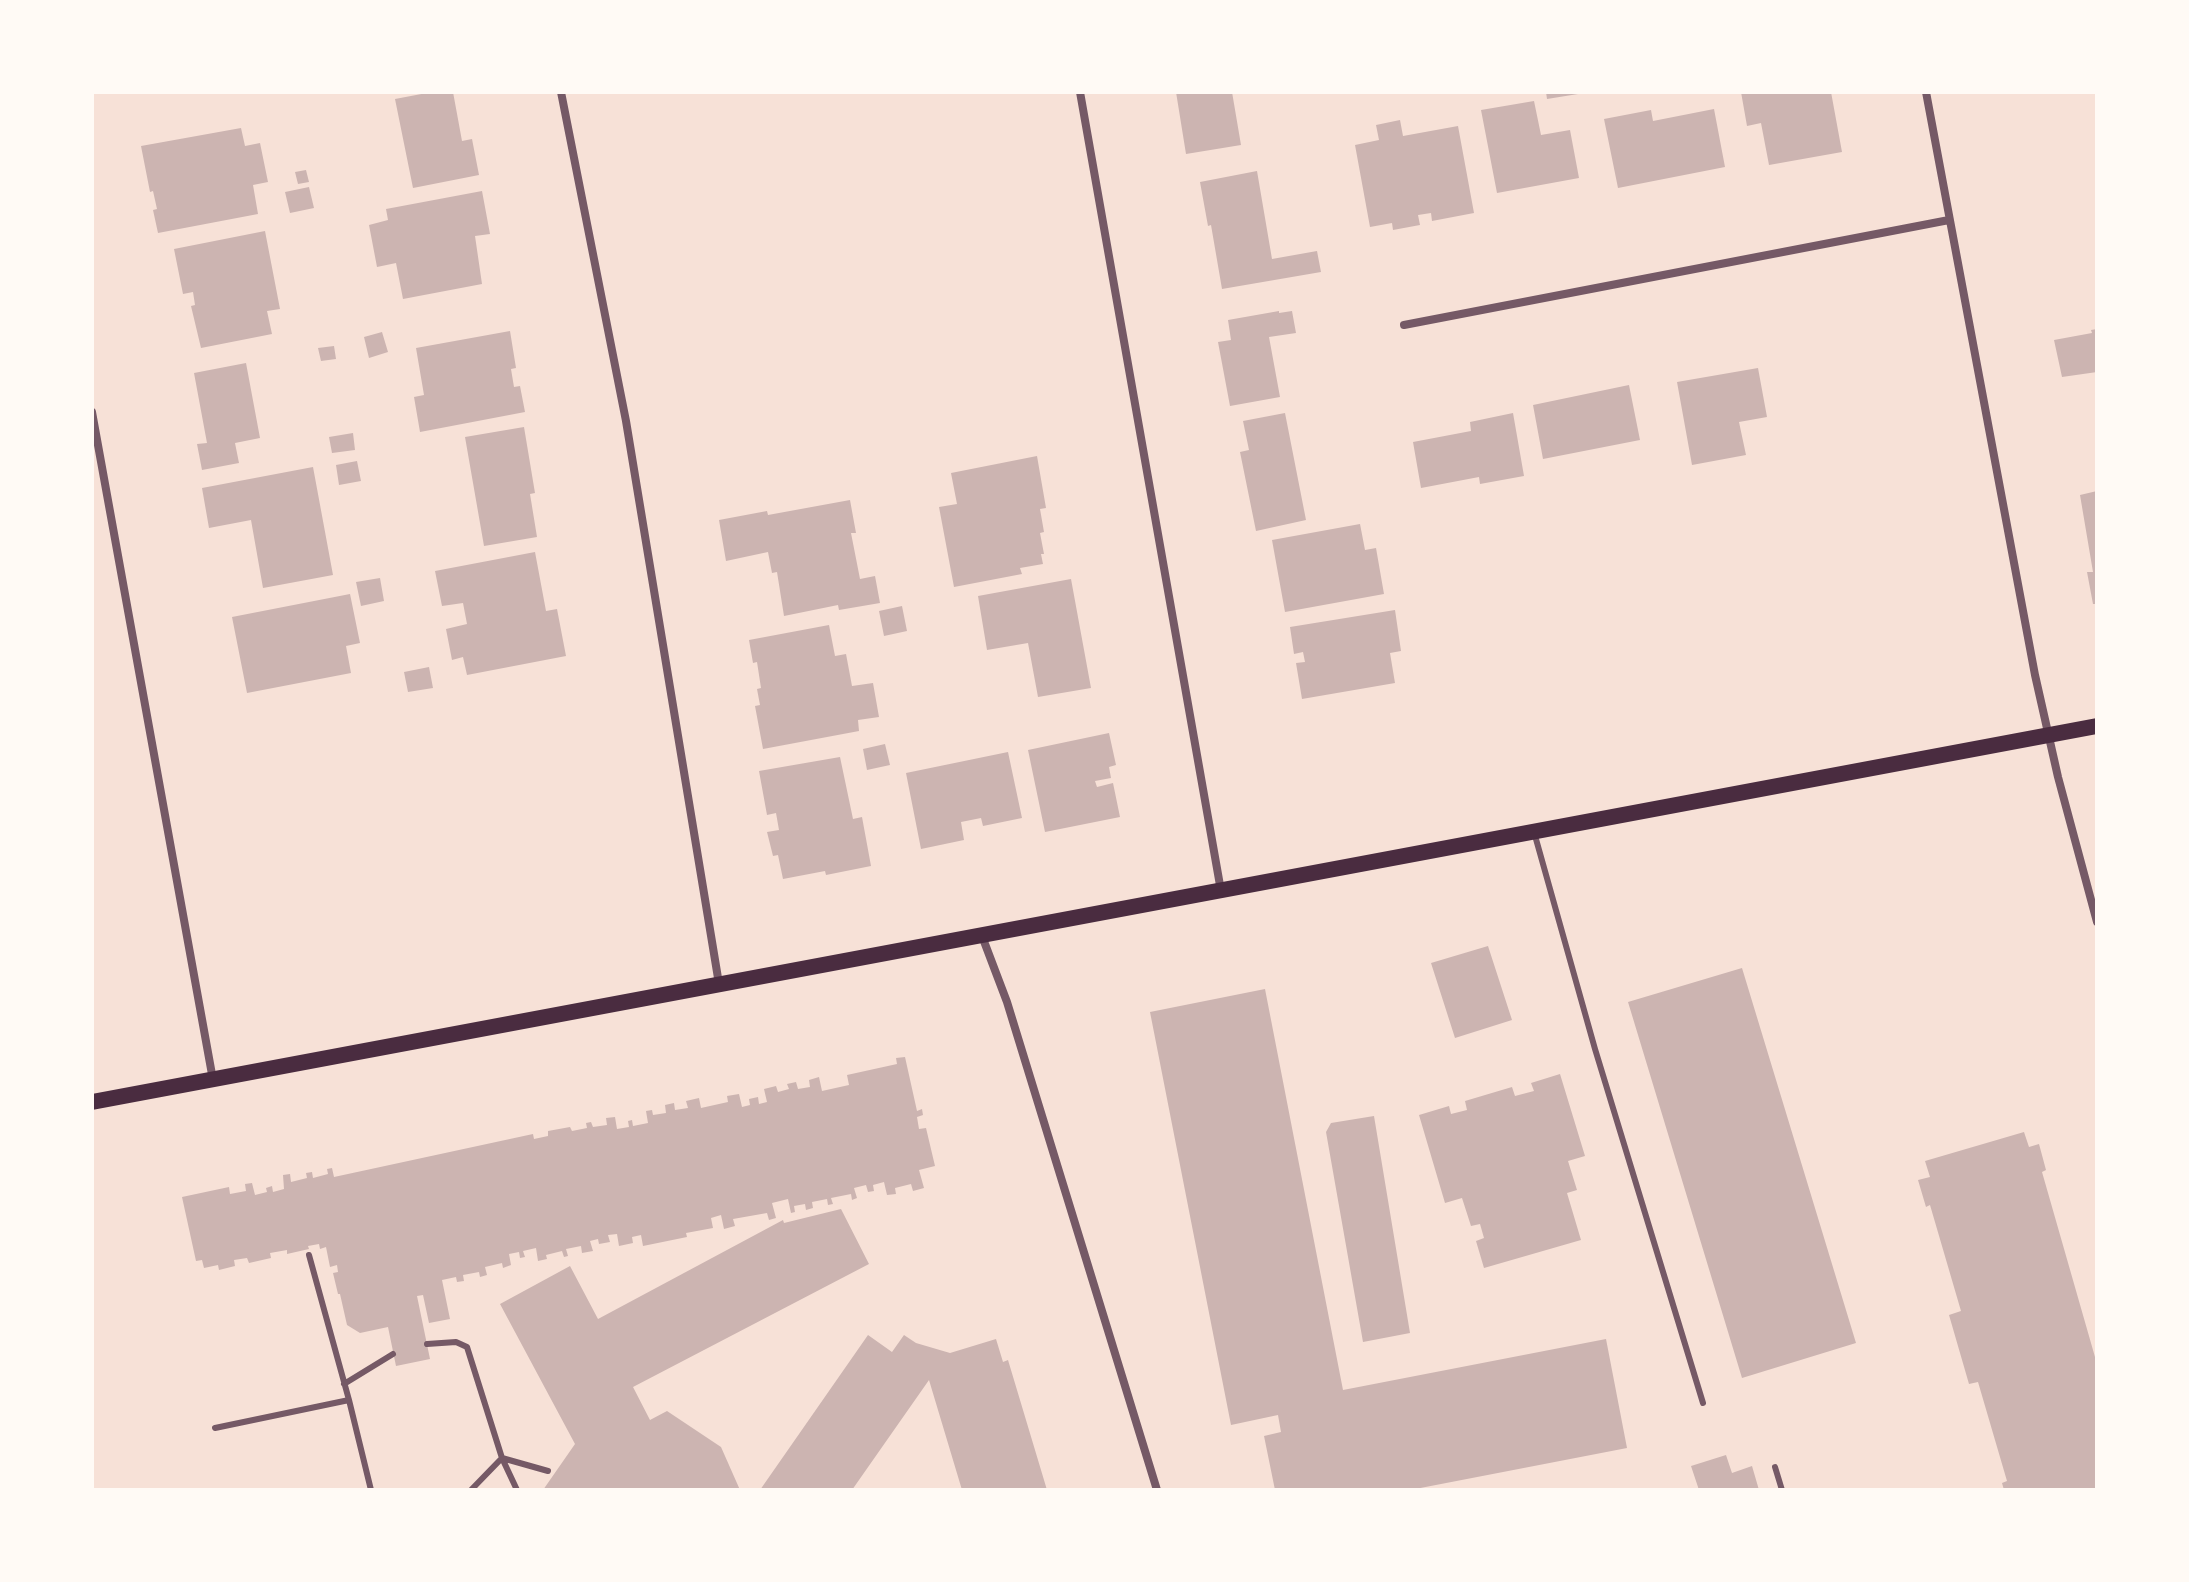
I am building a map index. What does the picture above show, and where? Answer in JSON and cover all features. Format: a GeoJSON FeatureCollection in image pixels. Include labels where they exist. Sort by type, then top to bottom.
{"type":"FeatureCollection","features":[{"type":"Feature","properties":{"kind":"main road"},"geometry":{"type":"LineString","coordinates":[[92,1102],[2097,726]]}},
{"type":"Feature","properties":{"kind":"street"},"geometry":{"type":"LineString","coordinates":[[561,92],[626,421],[719,984]]}},
{"type":"Feature","properties":{"kind":"street"},"geometry":{"type":"LineString","coordinates":[[1080,92],[1221,891]]}},
{"type":"Feature","properties":{"kind":"street"},"geometry":{"type":"LineString","coordinates":[[1926,92],[2036,680],[2097,922]]}},
{"type":"Feature","properties":{"kind":"street"},"geometry":{"type":"LineString","coordinates":[[1404,325],[1949,220]]}},
{"type":"Feature","properties":{"kind":"street"},"geometry":{"type":"LineString","coordinates":[[92,412],[213,1080]]}},
{"type":"Feature","properties":{"kind":"street"},"geometry":{"type":"LineString","coordinates":[[982,936],[1007,1002],[1157,1490]]}},
{"type":"Feature","properties":{"kind":"lane"},"geometry":{"type":"LineString","coordinates":[[1534,832],[1595,1049],[1703,1403]]}},
{"type":"Feature","properties":{"kind":"lane"},"geometry":{"type":"LineString","coordinates":[[309,1255],[371,1490]]}},
{"type":"Feature","properties":{"kind":"lane"},"geometry":{"type":"LineString","coordinates":[[427,1344],[456,1342],[467,1347],[502,1458],[517,1490]]}},
{"type":"Feature","properties":{"kind":"lane"},"geometry":{"type":"LineString","coordinates":[[344,1384],[393,1354]]}},
{"type":"Feature","properties":{"kind":"lane"},"geometry":{"type":"LineString","coordinates":[[215,1428],[349,1400]]}},
{"type":"Feature","properties":{"kind":"lane"},"geometry":{"type":"LineString","coordinates":[[502,1458],[548,1471]]}},
{"type":"Feature","properties":{"kind":"lane"},"geometry":{"type":"LineString","coordinates":[[471,1490],[502,1458]]}},
{"type":"Feature","properties":{"kind":"lane"},"geometry":{"type":"LineString","coordinates":[[1775,1467],[1782,1490]]}},
{"type":"Feature","properties":{"kind":"building"},"geometry":{"type":"Polygon","coordinates":[[[432,92],[453,92],[462,141],[472,139],[479,175],[413,188],[395,99],[432,92]]]}},
{"type":"Feature","properties":{"kind":"building"},"geometry":{"type":"Polygon","coordinates":[[[1176,92],[1232,92],[1241,145],[1186,154],[1176,92]]]}},
{"type":"Feature","properties":{"kind":"building"},"geometry":{"type":"Polygon","coordinates":[[[1546,92],[1578,92],[1578,94],[1547,99],[1546,92]]]}},
{"type":"Feature","properties":{"kind":"building"},"geometry":{"type":"Polygon","coordinates":[[[1741,92],[1831,92],[1842,152],[1769,165],[1761,123],[1747,126],[1741,92]]]}},
{"type":"Feature","properties":{"kind":"building"},"geometry":{"type":"Polygon","coordinates":[[[1534,101],[1541,135],[1570,130],[1579,178],[1497,193],[1481,110],[1534,101]]]}},
{"type":"Feature","properties":{"kind":"building"},"geometry":{"type":"Polygon","coordinates":[[[1714,109],[1725,167],[1618,188],[1604,119],[1651,110],[1653,121],[1714,109]]]}},
{"type":"Feature","properties":{"kind":"building"},"geometry":{"type":"Polygon","coordinates":[[[1400,120],[1403,136],[1458,126],[1474,213],[1432,221],[1431,213],[1418,215],[1420,225],[1393,230],[1392,223],[1370,227],[1355,145],[1379,140],[1376,125],[1400,120]]]}},
{"type":"Feature","properties":{"kind":"building"},"geometry":{"type":"Polygon","coordinates":[[[241,128],[245,146],[260,143],[268,182],[253,185],[258,214],[158,233],[153,210],[157,209],[153,191],[150,192],[141,146],[241,128]]]}},
{"type":"Feature","properties":{"kind":"building"},"geometry":{"type":"Polygon","coordinates":[[[306,170],[309,182],[298,184],[295,172],[306,170]]]}},
{"type":"Feature","properties":{"kind":"building"},"geometry":{"type":"Polygon","coordinates":[[[1257,171],[1272,259],[1317,251],[1321,272],[1222,289],[1200,182],[1257,171]]]}},
{"type":"Feature","properties":{"kind":"building"},"geometry":{"type":"Polygon","coordinates":[[[309,187],[314,208],[290,213],[285,192],[309,187]]]}},
{"type":"Feature","properties":{"kind":"building"},"geometry":{"type":"Polygon","coordinates":[[[482,191],[490,234],[475,236],[482,284],[403,299],[396,263],[377,267],[369,225],[388,220],[386,209],[482,191]]]}},
{"type":"Feature","properties":{"kind":"building"},"geometry":{"type":"Polygon","coordinates":[[[265,231],[280,309],[267,311],[272,334],[201,348],[191,306],[195,305],[193,292],[183,294],[174,249],[265,231]]]}},
{"type":"Feature","properties":{"kind":"building"},"geometry":{"type":"Polygon","coordinates":[[[1292,311],[1296,333],[1269,337],[1280,397],[1230,406],[1218,342],[1231,340],[1228,320],[1292,311]]]}},
{"type":"Feature","properties":{"kind":"building"},"geometry":{"type":"Polygon","coordinates":[[[2097,329],[2097,372],[2062,377],[2054,340],[2092,333],[2091,330],[2097,329]]]}},
{"type":"Feature","properties":{"kind":"building"},"geometry":{"type":"Polygon","coordinates":[[[510,331],[516,368],[511,369],[514,387],[520,386],[525,412],[420,432],[414,397],[424,395],[416,348],[510,331]]]}},
{"type":"Feature","properties":{"kind":"building"},"geometry":{"type":"Polygon","coordinates":[[[382,332],[388,352],[369,358],[364,337],[382,332]]]}},
{"type":"Feature","properties":{"kind":"building"},"geometry":{"type":"Polygon","coordinates":[[[334,346],[336,359],[321,361],[318,348],[334,346]]]}},
{"type":"Feature","properties":{"kind":"building"},"geometry":{"type":"Polygon","coordinates":[[[246,363],[260,438],[235,443],[239,463],[202,470],[197,444],[207,443],[194,373],[246,363]]]}},
{"type":"Feature","properties":{"kind":"building"},"geometry":{"type":"Polygon","coordinates":[[[1758,368],[1767,417],[1739,422],[1746,455],[1692,465],[1677,382],[1758,368]]]}},
{"type":"Feature","properties":{"kind":"building"},"geometry":{"type":"Polygon","coordinates":[[[1629,385],[1640,440],[1543,459],[1533,405],[1629,385]]]}},
{"type":"Feature","properties":{"kind":"building"},"geometry":{"type":"Polygon","coordinates":[[[1285,413],[1306,520],[1256,531],[1240,452],[1249,450],[1243,421],[1285,413]]]}},
{"type":"Feature","properties":{"kind":"building"},"geometry":{"type":"Polygon","coordinates":[[[1513,413],[1524,476],[1480,484],[1479,477],[1421,488],[1413,442],[1471,431],[1470,422],[1513,413]]]}},
{"type":"Feature","properties":{"kind":"building"},"geometry":{"type":"Polygon","coordinates":[[[524,427],[535,493],[530,494],[537,537],[484,546],[465,437],[524,427]]]}},
{"type":"Feature","properties":{"kind":"building"},"geometry":{"type":"Polygon","coordinates":[[[353,433],[355,450],[332,453],[329,437],[353,433]]]}},
{"type":"Feature","properties":{"kind":"building"},"geometry":{"type":"Polygon","coordinates":[[[1037,456],[1046,508],[1040,509],[1044,532],[1040,533],[1043,564],[1020,568],[1022,574],[954,587],[939,507],[957,504],[951,473],[1037,456]]]}},
{"type":"Feature","properties":{"kind":"building"},"geometry":{"type":"Polygon","coordinates":[[[357,461],[361,481],[339,485],[336,465],[357,461]]]}},
{"type":"Feature","properties":{"kind":"building"},"geometry":{"type":"Polygon","coordinates":[[[313,467],[333,575],[263,588],[251,520],[209,528],[202,488],[313,467]]]}},
{"type":"Feature","properties":{"kind":"building"},"geometry":{"type":"Polygon","coordinates":[[[2097,491],[2097,604],[2093,604],[2087,572],[2093,572],[2080,495],[2097,491]]]}},
{"type":"Feature","properties":{"kind":"building"},"geometry":{"type":"Polygon","coordinates":[[[850,500],[856,533],[851,533],[860,579],[875,576],[880,603],[839,610],[838,605],[784,616],[777,572],[772,573],[768,552],[726,561],[719,520],[767,511],[768,515],[850,500]]]}},
{"type":"Feature","properties":{"kind":"building"},"geometry":{"type":"Polygon","coordinates":[[[1360,524],[1365,550],[1376,548],[1384,594],[1285,612],[1272,540],[1360,524]]]}},
{"type":"Feature","properties":{"kind":"building"},"geometry":{"type":"Polygon","coordinates":[[[535,552],[546,611],[557,609],[566,656],[467,675],[463,657],[452,660],[446,629],[467,624],[463,603],[442,606],[435,571],[535,552]]]}},
{"type":"Feature","properties":{"kind":"building"},"geometry":{"type":"Polygon","coordinates":[[[380,578],[384,601],[361,606],[356,582],[380,578]]]}},
{"type":"Feature","properties":{"kind":"building"},"geometry":{"type":"Polygon","coordinates":[[[1071,579],[1091,688],[1038,697],[1028,643],[987,650],[978,596],[1071,579]]]}},
{"type":"Feature","properties":{"kind":"building"},"geometry":{"type":"Polygon","coordinates":[[[350,594],[360,643],[346,646],[351,673],[247,693],[232,617],[350,594]]]}},
{"type":"Feature","properties":{"kind":"building"},"geometry":{"type":"Polygon","coordinates":[[[902,606],[907,631],[884,636],[879,611],[902,606]]]}},
{"type":"Feature","properties":{"kind":"building"},"geometry":{"type":"Polygon","coordinates":[[[1395,610],[1401,651],[1390,653],[1395,683],[1302,699],[1296,663],[1305,662],[1303,652],[1294,654],[1290,627],[1395,610]]]}},
{"type":"Feature","properties":{"kind":"building"},"geometry":{"type":"Polygon","coordinates":[[[829,625],[835,656],[846,654],[852,686],[873,683],[879,717],[858,720],[859,731],[763,749],[755,706],[760,705],[757,689],[761,688],[757,662],[753,663],[749,640],[829,625]]]}},
{"type":"Feature","properties":{"kind":"building"},"geometry":{"type":"Polygon","coordinates":[[[429,667],[433,688],[408,692],[404,672],[429,667]]]}},
{"type":"Feature","properties":{"kind":"building"},"geometry":{"type":"Polygon","coordinates":[[[1109,733],[1116,765],[1109,767],[1111,778],[1095,781],[1097,787],[1113,783],[1120,817],[1045,832],[1028,750],[1109,733]]]}},
{"type":"Feature","properties":{"kind":"building"},"geometry":{"type":"Polygon","coordinates":[[[885,744],[890,765],[867,770],[863,749],[885,744]]]}},
{"type":"Feature","properties":{"kind":"building"},"geometry":{"type":"Polygon","coordinates":[[[1008,752],[1022,818],[983,826],[981,818],[961,822],[964,840],[921,849],[906,773],[1008,752]]]}},
{"type":"Feature","properties":{"kind":"building"},"geometry":{"type":"Polygon","coordinates":[[[840,757],[853,819],[862,817],[871,866],[783,879],[778,855],[773,856],[767,832],[779,830],[776,813],[767,815],[759,771],[840,757]]]}},
{"type":"Feature","properties":{"kind":"building"},"geometry":{"type":"Polygon","coordinates":[[[1488,946],[1512,1020],[1455,1038],[1431,963],[1488,946]]]}},
{"type":"Feature","properties":{"kind":"building"},"geometry":{"type":"Polygon","coordinates":[[[1742,968],[1856,1343],[1742,1378],[1628,1002],[1742,968]]]}},
{"type":"Feature","properties":{"kind":"building"},"geometry":{"type":"Polygon","coordinates":[[[1265,989],[1343,1390],[1606,1339],[1627,1448],[1410,1490],[1275,1490],[1264,1436],[1281,1432],[1278,1415],[1231,1425],[1150,1012],[1265,989]]]}},
{"type":"Feature","properties":{"kind":"building"},"geometry":{"type":"Polygon","coordinates":[[[905,1057],[917,1111],[922,1109],[923,1115],[917,1117],[919,1129],[926,1128],[935,1166],[919,1170],[924,1188],[913,1191],[911,1184],[895,1188],[896,1194],[887,1195],[884,1182],[873,1185],[874,1191],[868,1192],[866,1185],[854,1188],[857,1198],[852,1200],[851,1194],[831,1198],[833,1204],[828,1205],[827,1199],[812,1202],[813,1208],[806,1210],[805,1204],[794,1206],[795,1212],[791,1213],[788,1199],[772,1203],[776,1218],[769,1220],[767,1213],[733,1219],[735,1226],[724,1229],[721,1215],[711,1218],[713,1228],[643,1246],[641,1235],[632,1237],[633,1243],[619,1246],[617,1234],[608,1235],[610,1242],[599,1244],[598,1239],[590,1241],[593,1251],[582,1253],[581,1246],[566,1249],[568,1256],[564,1257],[562,1251],[546,1255],[547,1259],[538,1261],[536,1248],[523,1251],[525,1257],[520,1258],[519,1252],[509,1254],[511,1265],[503,1268],[502,1263],[485,1267],[487,1275],[480,1277],[479,1272],[463,1275],[464,1281],[457,1282],[456,1277],[442,1280],[450,1319],[429,1323],[423,1295],[417,1296],[430,1359],[396,1366],[388,1327],[360,1333],[347,1325],[333,1273],[338,1272],[337,1265],[330,1267],[326,1247],[320,1249],[319,1244],[287,1254],[287,1250],[270,1253],[271,1258],[249,1263],[247,1258],[234,1260],[235,1266],[219,1270],[218,1265],[204,1268],[202,1260],[196,1261],[182,1197],[229,1187],[230,1194],[246,1191],[245,1184],[252,1183],[255,1195],[267,1192],[266,1188],[272,1186],[273,1192],[284,1189],[283,1175],[290,1174],[291,1182],[307,1178],[306,1173],[312,1172],[313,1178],[328,1174],[327,1169],[332,1168],[334,1177],[533,1134],[534,1139],[548,1136],[548,1131],[587,1128],[586,1123],[591,1122],[593,1127],[607,1125],[606,1118],[615,1117],[617,1129],[629,1127],[628,1121],[632,1120],[633,1126],[648,1123],[646,1111],[652,1110],[653,1115],[666,1113],[665,1105],[674,1103],[675,1110],[688,1108],[686,1101],[699,1098],[701,1108],[728,1102],[727,1096],[739,1094],[742,1107],[750,1105],[749,1099],[758,1097],[759,1104],[767,1102],[764,1089],[776,1086],[778,1092],[789,1089],[787,1084],[796,1082],[798,1089],[810,1087],[809,1080],[819,1077],[822,1091],[849,1085],[847,1075],[897,1064],[896,1058],[905,1057]]]}},
{"type":"Feature","properties":{"kind":"building"},"geometry":{"type":"Polygon","coordinates":[[[1560,1074],[1585,1156],[1568,1161],[1577,1190],[1567,1193],[1581,1240],[1484,1268],[1476,1241],[1484,1238],[1480,1224],[1471,1226],[1462,1198],[1445,1203],[1419,1115],[1449,1106],[1451,1114],[1467,1110],[1465,1101],[1512,1087],[1515,1096],[1534,1091],[1531,1083],[1560,1074]]]}},
{"type":"Feature","properties":{"kind":"building"},"geometry":{"type":"Polygon","coordinates":[[[1374,1116],[1410,1333],[1363,1342],[1326,1132],[1331,1123],[1374,1116]]]}},
{"type":"Feature","properties":{"kind":"building"},"geometry":{"type":"Polygon","coordinates":[[[2024,1132],[2029,1147],[2039,1144],[2046,1170],[2042,1172],[2097,1364],[2097,1490],[2004,1490],[2002,1483],[2007,1481],[1978,1382],[1969,1384],[1949,1315],[1961,1311],[1930,1205],[1926,1207],[1918,1180],[1930,1177],[1925,1161],[2024,1132]]]}},
{"type":"Feature","properties":{"kind":"building"},"geometry":{"type":"Polygon","coordinates":[[[841,1209],[869,1264],[633,1387],[650,1420],[667,1411],[721,1447],[740,1490],[543,1490],[575,1444],[500,1304],[570,1266],[598,1319],[783,1220],[784,1223],[841,1209]]]}},
{"type":"Feature","properties":{"kind":"building"},"geometry":{"type":"Polygon","coordinates":[[[868,1335],[892,1352],[904,1335],[916,1343],[950,1353],[996,1339],[1003,1362],[1008,1360],[1047,1490],[962,1490],[929,1380],[852,1490],[760,1490],[868,1335]]]}},
{"type":"Feature","properties":{"kind":"building"},"geometry":{"type":"Polygon","coordinates":[[[1726,1455],[1732,1473],[1752,1466],[1759,1490],[1699,1490],[1691,1466],[1726,1455]]]}}]}
